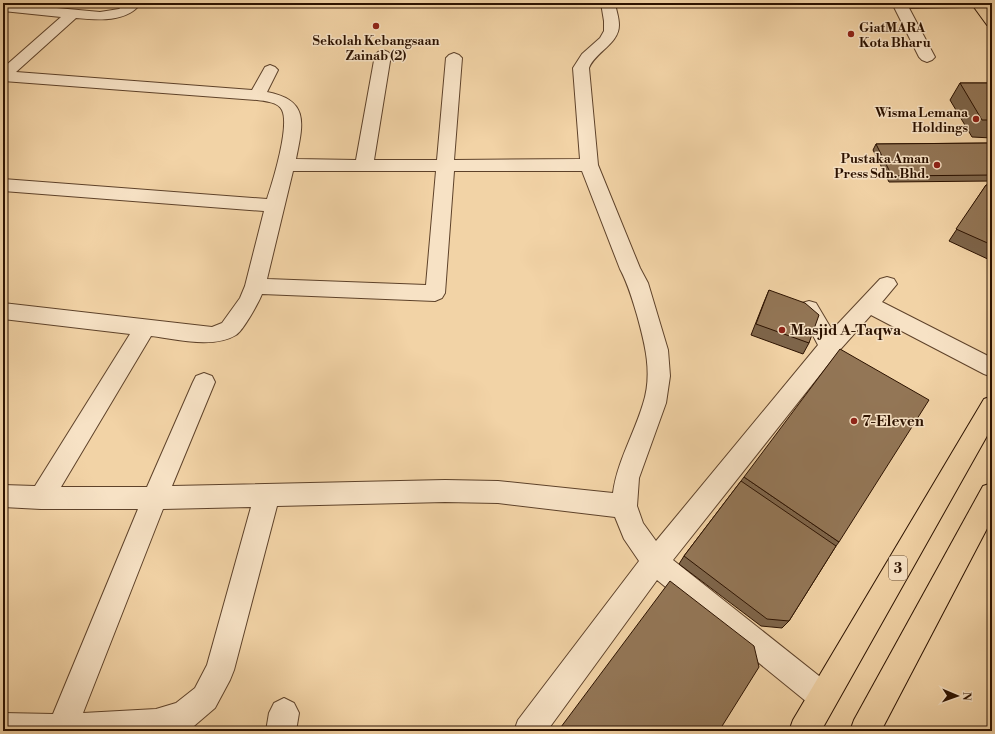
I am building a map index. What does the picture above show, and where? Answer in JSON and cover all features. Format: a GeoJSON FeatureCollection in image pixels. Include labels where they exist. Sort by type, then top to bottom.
{"type":"FeatureCollection","features":[{"type":"Feature","properties":{"kind":"main road"},"geometry":{"type":"LineString","coordinates":[[978,3],[992,22]]}},
{"type":"Feature","properties":{"kind":"main road","name":"3"},"geometry":{"type":"LineString","coordinates":[[804,731],[992,406]]}},
{"type":"Feature","properties":{"kind":"main road"},"geometry":{"type":"LineString","coordinates":[[865,731],[992,494]]}},
{"type":"Feature","properties":{"kind":"street"},"geometry":{"type":"LineString","coordinates":[[3,7],[100,16],[115,15],[123,12],[134,3]]}},
{"type":"Feature","properties":{"kind":"street"},"geometry":{"type":"LineString","coordinates":[[608,3],[612,25],[611,31],[608,37],[588,54],[583,61],[581,68],[589,165],[627,261],[638,283],[658,350],[659,376],[656,403],[627,478],[624,506],[632,530],[655,562],[824,697]]}},
{"type":"Feature","properties":{"kind":"street"},"geometry":{"type":"LineString","coordinates":[[928,57],[901,7],[903,5],[910,4],[963,3]]}},
{"type":"Feature","properties":{"kind":"street"},"geometry":{"type":"LineString","coordinates":[[3,76],[72,14]]}},
{"type":"Feature","properties":{"kind":"street"},"geometry":{"type":"LineString","coordinates":[[364,166],[383,55]]}},
{"type":"Feature","properties":{"kind":"street"},"geometry":{"type":"LineString","coordinates":[[255,286],[435,293],[454,58]]}},
{"type":"Feature","properties":{"kind":"street"},"geometry":{"type":"LineString","coordinates":[[257,95],[270,70]]}},
{"type":"Feature","properties":{"kind":"street"},"geometry":{"type":"LineString","coordinates":[[3,76],[257,95],[274,98],[285,103],[292,112],[292,124],[286,165],[255,286],[249,301],[229,329],[212,335],[3,311]]}},
{"type":"Feature","properties":{"kind":"street"},"geometry":{"type":"LineString","coordinates":[[286,165],[589,165]]}},
{"type":"Feature","properties":{"kind":"street"},"geometry":{"type":"LineString","coordinates":[[3,185],[275,206]]}},
{"type":"Feature","properties":{"kind":"street"},"geometry":{"type":"LineString","coordinates":[[529,731],[655,562],[830,346],[887,284]]}},
{"type":"Feature","properties":{"kind":"street"},"geometry":{"type":"LineString","coordinates":[[868,305],[992,368]]}},
{"type":"Feature","properties":{"kind":"street"},"geometry":{"type":"LineString","coordinates":[[809,309],[830,346]]}},
{"type":"Feature","properties":{"kind":"street"},"geometry":{"type":"LineString","coordinates":[[41,498],[145,328]]}},
{"type":"Feature","properties":{"kind":"street"},"geometry":{"type":"LineString","coordinates":[[62,729],[155,498],[204,382]]}},
{"type":"Feature","properties":{"kind":"street"},"geometry":{"type":"LineString","coordinates":[[3,496],[41,498],[155,498],[445,491],[498,492],[624,506]]}},
{"type":"Feature","properties":{"kind":"street"},"geometry":{"type":"LineString","coordinates":[[3,728],[62,729],[156,724],[184,716],[205,698],[220,670],[267,496]]}},
{"type":"Feature","properties":{"kind":"building"},"geometry":{"type":"Polygon","coordinates":[[[960,83],[992,83],[992,120],[982,120],[960,83]]]}},
{"type":"Feature","properties":{"kind":"building","name":"Pustaka Aman Press Sdn. Bhd."},"geometry":{"type":"Polygon","coordinates":[[[992,143],[992,175],[892,176],[876,144],[992,143]]]}},
{"type":"Feature","properties":{"kind":"building"},"geometry":{"type":"Polygon","coordinates":[[[986,185],[992,185],[992,245],[956,229],[986,185]]]}},
{"type":"Feature","properties":{"kind":"building","name":"Masjid A-Taqwa"},"geometry":{"type":"Polygon","coordinates":[[[769,290],[805,303],[819,315],[809,343],[756,324],[769,290]]]}},
{"type":"Feature","properties":{"kind":"building"},"geometry":{"type":"Polygon","coordinates":[[[840,349],[929,400],[839,542],[744,477],[840,349]]]}},
{"type":"Feature","properties":{"kind":"building"},"geometry":{"type":"Polygon","coordinates":[[[741,481],[836,546],[789,621],[767,619],[684,556],[741,481]]]}},
{"type":"Feature","properties":{"kind":"building"},"geometry":{"type":"Polygon","coordinates":[[[670,581],[754,646],[759,667],[719,731],[558,731],[670,581]]]}},
{"type":"Feature","properties":{"kind":"place","name":"Sekolah Kebangsaan Zainab (2)"},"geometry":{"type":"Point","coordinates":[376,26]}},
{"type":"Feature","properties":{"kind":"place","name":"GiatMARA Kota Bharu"},"geometry":{"type":"Point","coordinates":[851,34]}},
{"type":"Feature","properties":{"kind":"place","name":"Wisma Lemana Holdings"},"geometry":{"type":"Point","coordinates":[976,119]}},
{"type":"Feature","properties":{"kind":"place","name":"Pustaka Aman Press Sdn. Bhd."},"geometry":{"type":"Point","coordinates":[937,165]}},
{"type":"Feature","properties":{"kind":"place","name":"Masjid A-Taqwa"},"geometry":{"type":"Point","coordinates":[782,330]}},
{"type":"Feature","properties":{"kind":"place","name":"7-Eleven"},"geometry":{"type":"Point","coordinates":[854,421]}}]}
